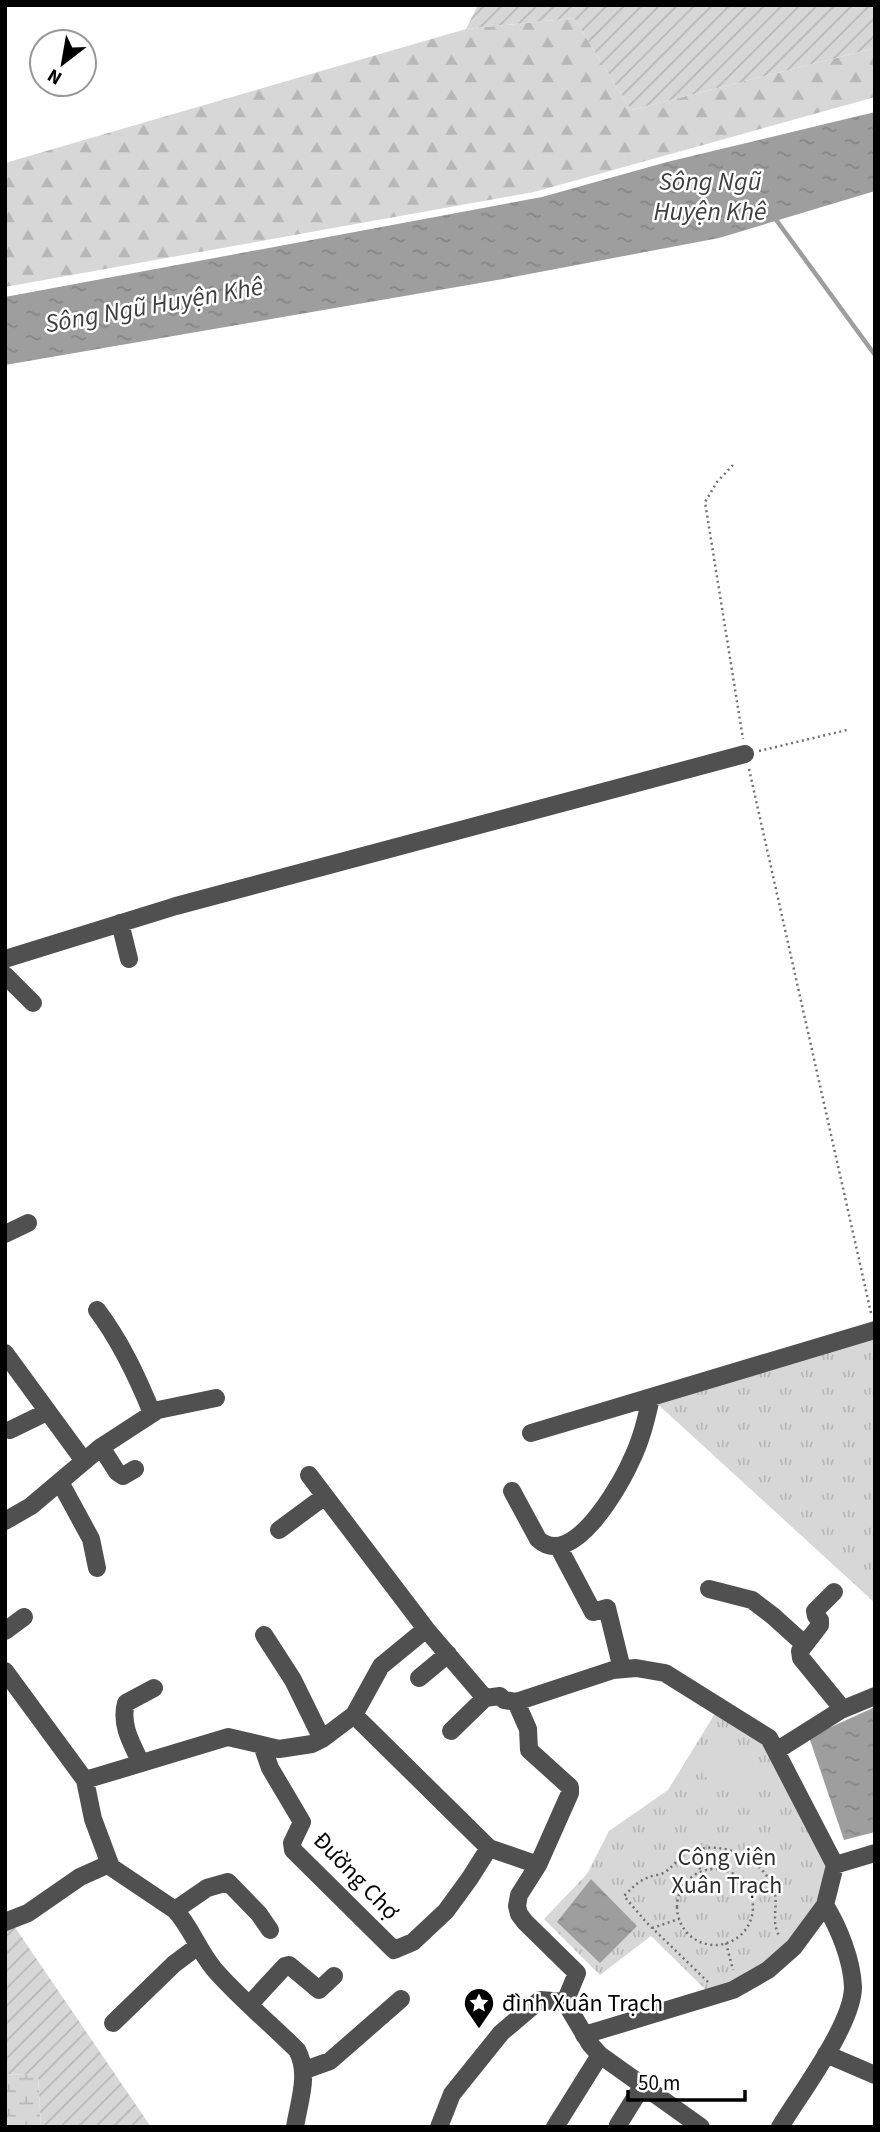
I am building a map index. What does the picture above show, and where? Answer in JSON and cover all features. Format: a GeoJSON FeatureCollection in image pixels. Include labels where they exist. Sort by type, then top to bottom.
{"type":"FeatureCollection","features":[{"type":"Feature","properties":{"kind":"street"},"geometry":{"type":"LineString","coordinates":[[5,958],[176,906],[746,754]]}},
{"type":"Feature","properties":{"kind":"street"},"geometry":{"type":"LineString","coordinates":[[120,923],[129,959]]}},
{"type":"Feature","properties":{"kind":"street"},"geometry":{"type":"LineString","coordinates":[[5,975],[33,1003]]}},
{"type":"Feature","properties":{"kind":"street"},"geometry":{"type":"LineString","coordinates":[[5,1234],[28,1223]]}},
{"type":"Feature","properties":{"kind":"street"},"geometry":{"type":"LineString","coordinates":[[97,1310],[114,1333],[133,1368],[152,1413]]}},
{"type":"Feature","properties":{"kind":"street"},"geometry":{"type":"LineString","coordinates":[[531,1433],[650,1398],[873,1323]]}},
{"type":"Feature","properties":{"kind":"street"},"geometry":{"type":"LineString","coordinates":[[5,1353],[84,1461]]}},
{"type":"Feature","properties":{"kind":"street"},"geometry":{"type":"LineString","coordinates":[[5,1521],[31,1506],[101,1447],[152,1413],[216,1398]]}},
{"type":"Feature","properties":{"kind":"street"},"geometry":{"type":"LineString","coordinates":[[512,1491],[538,1539],[544,1544],[559,1548],[573,1541],[612,1495],[631,1461],[643,1430],[650,1398]]}},
{"type":"Feature","properties":{"kind":"street"},"geometry":{"type":"LineString","coordinates":[[10,1430],[47,1412]]}},
{"type":"Feature","properties":{"kind":"street"},"geometry":{"type":"LineString","coordinates":[[101,1447],[117,1472],[123,1476],[135,1469]]}},
{"type":"Feature","properties":{"kind":"street"},"geometry":{"type":"LineString","coordinates":[[309,1475],[426,1629],[485,1698]]}},
{"type":"Feature","properties":{"kind":"street"},"geometry":{"type":"LineString","coordinates":[[60,1482],[91,1539],[97,1568]]}},
{"type":"Feature","properties":{"kind":"street"},"geometry":{"type":"LineString","coordinates":[[279,1530],[325,1496]]}},
{"type":"Feature","properties":{"kind":"street"},"geometry":{"type":"LineString","coordinates":[[559,1548],[593,1612],[607,1608],[622,1669]]}},
{"type":"Feature","properties":{"kind":"street"},"geometry":{"type":"LineString","coordinates":[[709,1589],[752,1600],[804,1644]]}},
{"type":"Feature","properties":{"kind":"street"},"geometry":{"type":"LineString","coordinates":[[834,1592],[816,1611],[820,1625],[800,1651],[801,1658],[841,1710]]}},
{"type":"Feature","properties":{"kind":"street"},"geometry":{"type":"LineString","coordinates":[[5,1631],[24,1617]]}},
{"type":"Feature","properties":{"kind":"street"},"geometry":{"type":"LineString","coordinates":[[85,1780],[228,1737],[279,1749],[322,1740],[354,1715],[381,1666],[426,1629]]}},
{"type":"Feature","properties":{"kind":"street"},"geometry":{"type":"LineString","coordinates":[[264,1635],[293,1680],[322,1740]]}},
{"type":"Feature","properties":{"kind":"street"},"geometry":{"type":"LineString","coordinates":[[419,1678],[447,1654]]}},
{"type":"Feature","properties":{"kind":"street"},"geometry":{"type":"LineString","coordinates":[[451,1731],[485,1698],[500,1696],[504,1700],[516,1702],[594,1675],[622,1669],[650,1669],[665,1673],[769,1738],[835,1865],[825,1905],[794,1947],[768,1970],[720,1994],[584,2035]]}},
{"type":"Feature","properties":{"kind":"street"},"geometry":{"type":"LineString","coordinates":[[5,1671],[85,1780],[93,1819],[110,1864],[118,1873],[175,1910],[216,1972],[297,2050],[305,2070],[295,2127]]}},
{"type":"Feature","properties":{"kind":"street"},"geometry":{"type":"LineString","coordinates":[[141,1763],[126,1729],[123,1713],[126,1703],[154,1688]]}},
{"type":"Feature","properties":{"kind":"street"},"geometry":{"type":"LineString","coordinates":[[776,1751],[841,1710],[875,1696]]}},
{"type":"Feature","properties":{"kind":"street"},"geometry":{"type":"LineString","coordinates":[[516,1702],[528,1729],[529,1750],[570,1787],[570,1793],[538,1865],[519,1895],[517,1906],[525,1922],[577,1973],[565,2002]]}},
{"type":"Feature","properties":{"kind":"street"},"geometry":{"type":"LineString","coordinates":[[354,1715],[489,1848],[538,1865]]}},
{"type":"Feature","properties":{"kind":"street","name":"Đường Chợ"},"geometry":{"type":"LineString","coordinates":[[262,1745],[270,1768],[302,1822],[292,1843],[293,1850],[394,1950],[414,1942],[446,1911],[489,1848]]}},
{"type":"Feature","properties":{"kind":"street"},"geometry":{"type":"LineString","coordinates":[[835,1865],[875,1853]]}},
{"type":"Feature","properties":{"kind":"street"},"geometry":{"type":"LineString","coordinates":[[5,1922],[28,1913],[79,1877],[110,1864]]}},
{"type":"Feature","properties":{"kind":"street"},"geometry":{"type":"LineString","coordinates":[[175,1910],[207,1888],[228,1882],[259,1914],[270,1930]]}},
{"type":"Feature","properties":{"kind":"street"},"geometry":{"type":"LineString","coordinates":[[780,2127],[826,2054],[851,2001],[853,1987],[845,1952],[835,1921],[825,1905]]}},
{"type":"Feature","properties":{"kind":"street"},"geometry":{"type":"LineString","coordinates":[[113,2023],[174,1964],[198,1946]]}},
{"type":"Feature","properties":{"kind":"street"},"geometry":{"type":"LineString","coordinates":[[250,2004],[285,1966],[289,1965],[318,1990],[334,1976]]}},
{"type":"Feature","properties":{"kind":"street"},"geometry":{"type":"LineString","coordinates":[[305,2070],[330,2061],[401,1999]]}},
{"type":"Feature","properties":{"kind":"street"},"geometry":{"type":"LineString","coordinates":[[439,2127],[452,2094],[501,2033],[540,2000],[565,2002]]}},
{"type":"Feature","properties":{"kind":"street"},"geometry":{"type":"LineString","coordinates":[[565,2002],[584,2035],[600,2055],[701,2127]]}},
{"type":"Feature","properties":{"kind":"street"},"geometry":{"type":"LineString","coordinates":[[826,2054],[875,2075]]}},
{"type":"Feature","properties":{"kind":"street"},"geometry":{"type":"LineString","coordinates":[[555,2127],[600,2055]]}},
{"type":"Feature","properties":{"kind":"street"},"geometry":{"type":"LineString","coordinates":[[618,2125],[643,2085]]}},
{"type":"Feature","properties":{"kind":"path"},"geometry":{"type":"LineString","coordinates":[[733,465],[716,482],[705,502],[746,754],[873,1323]]}},
{"type":"Feature","properties":{"kind":"path"},"geometry":{"type":"LineString","coordinates":[[746,754],[847,730]]}},
{"type":"Feature","properties":{"kind":"path"},"geometry":{"type":"LineString","coordinates":[[720,1994],[652,1928],[624,1896],[638,1881],[664,1873],[677,1859],[694,1850],[720,1847],[741,1854],[764,1871],[773,1886],[776,1900],[774,1925],[779,1936],[794,1947]]}},
{"type":"Feature","properties":{"kind":"path"},"geometry":{"type":"LineString","coordinates":[[694,1850],[701,1871]]}},
{"type":"Feature","properties":{"kind":"path"},"geometry":{"type":"LineString","coordinates":[[719,1869],[731,1872],[741,1879],[750,1894],[752,1913],[748,1925],[741,1935],[726,1943],[706,1944],[694,1939],[678,1919],[679,1894],[685,1883],[701,1871],[719,1869]]}},
{"type":"Feature","properties":{"kind":"path"},"geometry":{"type":"LineString","coordinates":[[750,1894],[773,1886]]}},
{"type":"Feature","properties":{"kind":"path"},"geometry":{"type":"LineString","coordinates":[[652,1928],[678,1919]]}},
{"type":"Feature","properties":{"kind":"path"},"geometry":{"type":"LineString","coordinates":[[726,1943],[738,1987]]}},
{"type":"Feature","properties":{"kind":"green space"},"geometry":{"type":"Polygon","coordinates":[[[478,5],[875,5],[875,48],[631,110],[574,18],[466,29],[478,5]]]}},
{"type":"Feature","properties":{"kind":"green space"},"geometry":{"type":"Polygon","coordinates":[[[574,18],[631,110],[875,48],[875,97],[534,192],[5,287],[5,163],[466,29],[574,18]]]}},
{"type":"Feature","properties":{"kind":"green space"},"geometry":{"type":"Polygon","coordinates":[[[875,1330],[875,1603],[651,1398],[875,1330]]]}},
{"type":"Feature","properties":{"kind":"green space","name":"Công viên Xuân Trạch"},"geometry":{"type":"Polygon","coordinates":[[[719,1707],[769,1738],[835,1865],[825,1905],[794,1947],[712,1996],[651,1936],[600,1975],[544,1919],[587,1874],[609,1831],[668,1790],[719,1707]]]}},
{"type":"Feature","properties":{"kind":"green space"},"geometry":{"type":"Polygon","coordinates":[[[720,1743],[759,1765],[740,1797],[702,1775],[720,1743]]]}},
{"type":"Feature","properties":{"kind":"green space"},"geometry":{"type":"Polygon","coordinates":[[[10,1920],[151,2127],[41,2127],[38,2075],[5,2074],[5,1922],[10,1920]]]}},
{"type":"Feature","properties":{"kind":"green space"},"geometry":{"type":"Polygon","coordinates":[[[5,2074],[38,2075],[41,2127],[5,2127],[5,2074]]]}},
{"type":"Feature","properties":{"kind":"water","name":"Sông Ngũ Huyện Khê"},"geometry":{"type":"Polygon","coordinates":[[[875,112],[875,191],[719,238],[503,279],[5,365],[5,297],[542,197],[667,162],[875,112]]]}},
{"type":"Feature","properties":{"kind":"water"},"geometry":{"type":"Polygon","coordinates":[[[875,1707],[875,1832],[844,1840],[809,1737],[875,1707]]]}},
{"type":"Feature","properties":{"kind":"water"},"geometry":{"type":"Polygon","coordinates":[[[591,1879],[637,1926],[600,1963],[557,1922],[591,1879]]]}},
{"type":"Feature","properties":{"kind":"waterway"},"geometry":{"type":"LineString","coordinates":[[774,217],[875,355]]}},
{"type":"Feature","properties":{"kind":"place","name":"đình Xuân Trạch"},"geometry":{"type":"Point","coordinates":[479,2030]}}]}
